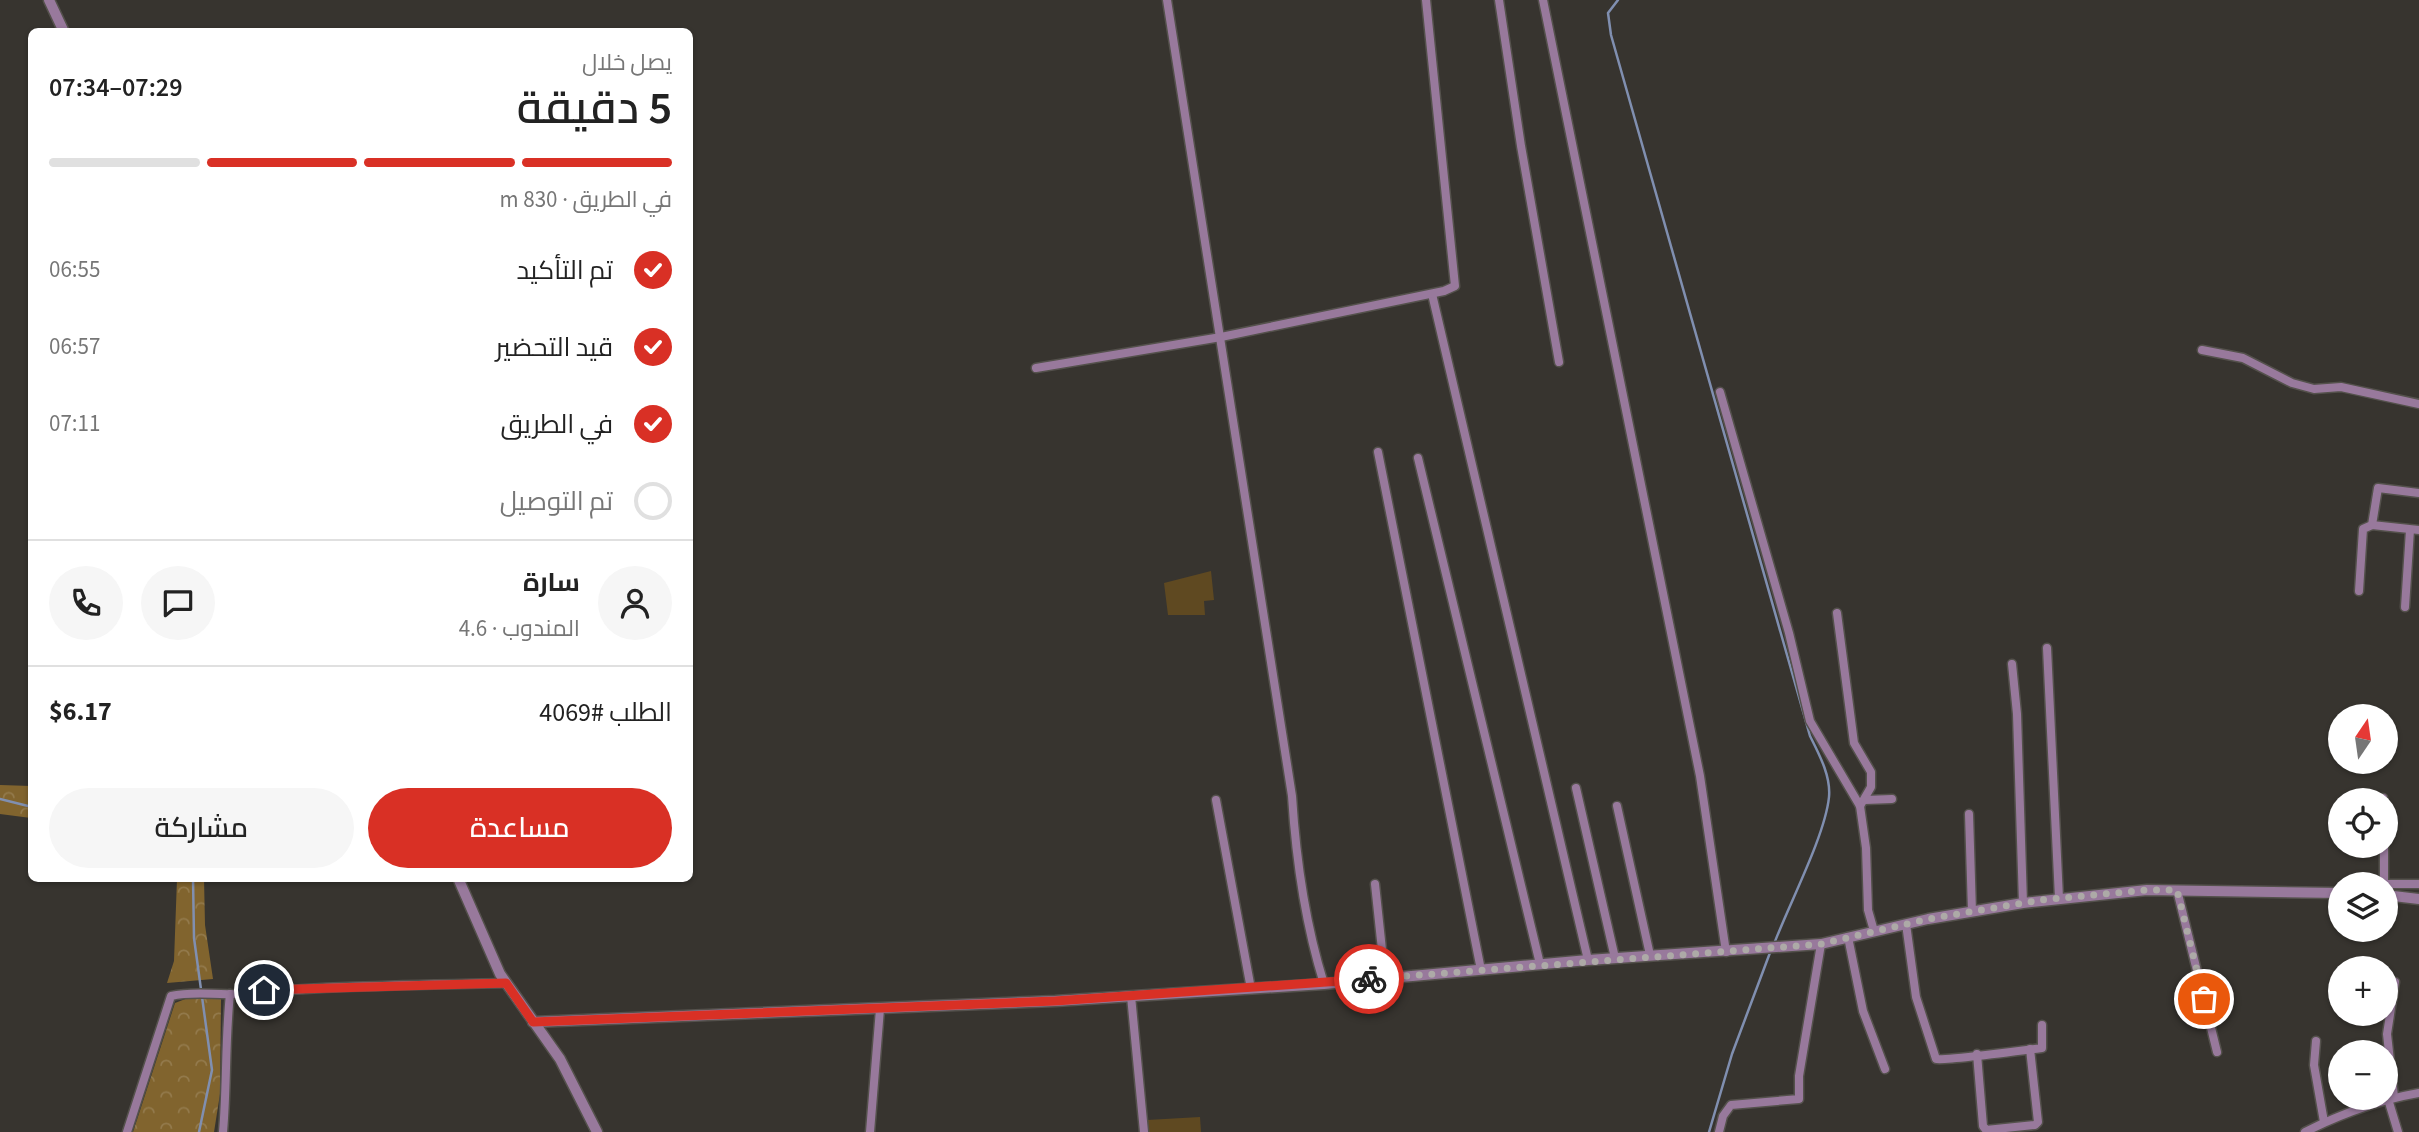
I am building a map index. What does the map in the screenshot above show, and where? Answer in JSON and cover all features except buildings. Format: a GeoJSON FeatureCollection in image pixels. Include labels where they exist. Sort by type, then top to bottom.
{"type":"FeatureCollection","features":[{"type":"Feature","properties":{"kind":"street"},"geometry":{"type":"LineString","coordinates":[[49,0],[62,28]]}},
{"type":"Feature","properties":{"kind":"street"},"geometry":{"type":"LineString","coordinates":[[1167,0],[1290,783],[1296,848],[1313,948],[1324,984]]}},
{"type":"Feature","properties":{"kind":"street"},"geometry":{"type":"LineString","coordinates":[[1036,368],[1222,338],[1433,294],[1455,286],[1426,0]]}},
{"type":"Feature","properties":{"kind":"street"},"geometry":{"type":"LineString","coordinates":[[1499,0],[1521,146],[1559,362]]}},
{"type":"Feature","properties":{"kind":"street"},"geometry":{"type":"LineString","coordinates":[[1543,0],[1700,776],[1726,952]]}},
{"type":"Feature","properties":{"kind":"street"},"geometry":{"type":"LineString","coordinates":[[1433,294],[1588,960]]}},
{"type":"Feature","properties":{"kind":"street"},"geometry":{"type":"LineString","coordinates":[[2202,350],[2243,358],[2292,383],[2314,389],[2341,387],[2419,404]]}},
{"type":"Feature","properties":{"kind":"street"},"geometry":{"type":"LineString","coordinates":[[1720,392],[1789,634],[1810,721],[1863,803],[1868,910],[1874,931]]}},
{"type":"Feature","properties":{"kind":"street"},"geometry":{"type":"LineString","coordinates":[[1378,452],[1480,970]]}},
{"type":"Feature","properties":{"kind":"street"},"geometry":{"type":"LineString","coordinates":[[1418,458],[1540,964]]}},
{"type":"Feature","properties":{"kind":"street"},"geometry":{"type":"LineString","coordinates":[[2372,525],[2378,488],[2419,493]]}},
{"type":"Feature","properties":{"kind":"street"},"geometry":{"type":"LineString","coordinates":[[2359,592],[2363,529],[2372,525],[2414,530],[2405,607]]}},
{"type":"Feature","properties":{"kind":"street"},"geometry":{"type":"LineString","coordinates":[[1837,613],[1854,743],[1871,772],[1871,787],[1863,803]]}},
{"type":"Feature","properties":{"kind":"street"},"geometry":{"type":"LineString","coordinates":[[2046,648],[2059,898]]}},
{"type":"Feature","properties":{"kind":"street"},"geometry":{"type":"LineString","coordinates":[[2012,664],[2017,714],[2023,903]]}},
{"type":"Feature","properties":{"kind":"street"},"geometry":{"type":"LineString","coordinates":[[1576,788],[1615,958]]}},
{"type":"Feature","properties":{"kind":"street"},"geometry":{"type":"LineString","coordinates":[[1863,803],[1892,799]]}},
{"type":"Feature","properties":{"kind":"street"},"geometry":{"type":"LineString","coordinates":[[1216,800],[1251,989]]}},
{"type":"Feature","properties":{"kind":"street"},"geometry":{"type":"LineString","coordinates":[[1617,806],[1650,956]]}},
{"type":"Feature","properties":{"kind":"street"},"geometry":{"type":"LineString","coordinates":[[1969,814],[1972,912]]}},
{"type":"Feature","properties":{"kind":"street"},"geometry":{"type":"LineString","coordinates":[[460,882],[506,983],[559,1059],[597,1132]]}},
{"type":"Feature","properties":{"kind":"street"},"geometry":{"type":"LineString","coordinates":[[1375,884],[1385,978]]}},
{"type":"Feature","properties":{"kind":"street"},"geometry":{"type":"LineString","coordinates":[[2398,884],[2419,884]]}},
{"type":"Feature","properties":{"kind":"street"},"geometry":{"type":"LineString","coordinates":[[533,1022],[880,1009],[1324,984],[1588,960],[1821,944],[1906,924],[2023,903],[2147,890],[2328,893]]}},
{"type":"Feature","properties":{"kind":"street"},"geometry":{"type":"LineString","coordinates":[[2177,890],[2217,1052]]}},
{"type":"Feature","properties":{"kind":"street"},"geometry":{"type":"LineString","coordinates":[[2398,896],[2419,899]]}},
{"type":"Feature","properties":{"kind":"street"},"geometry":{"type":"LineString","coordinates":[[1906,924],[1916,997],[1936,1059],[1942,1062],[1977,1054],[2042,1048],[2042,1026]]}},
{"type":"Feature","properties":{"kind":"street"},"geometry":{"type":"LineString","coordinates":[[1848,937],[1863,1011],[1885,1069]]}},
{"type":"Feature","properties":{"kind":"street"},"geometry":{"type":"LineString","coordinates":[[1719,1132],[1723,1116],[1731,1105],[1799,1098],[1799,1076],[1821,944]]}},
{"type":"Feature","properties":{"kind":"street"},"geometry":{"type":"LineString","coordinates":[[127,1132],[171,996],[187,992],[230,994],[327,987],[506,983]]}},
{"type":"Feature","properties":{"kind":"street"},"geometry":{"type":"LineString","coordinates":[[223,1132],[225,1045],[230,994]]}},
{"type":"Feature","properties":{"kind":"street"},"geometry":{"type":"LineString","coordinates":[[1131,996],[1144,1132]]}},
{"type":"Feature","properties":{"kind":"street"},"geometry":{"type":"LineString","coordinates":[[870,1132],[880,1009]]}},
{"type":"Feature","properties":{"kind":"street"},"geometry":{"type":"LineString","coordinates":[[2316,1041],[2314,1065],[2324,1122]]}},
{"type":"Feature","properties":{"kind":"street"},"geometry":{"type":"LineString","coordinates":[[1977,1054],[1983,1126],[1986,1130],[2035,1125],[2038,1122],[2030,1049]]}},
{"type":"Feature","properties":{"kind":"street"},"geometry":{"type":"LineString","coordinates":[[2398,1097],[2419,1094]]}},
{"type":"Feature","properties":{"kind":"street"},"geometry":{"type":"LineString","coordinates":[[2305,1132],[2358,1110]]}},
{"type":"Feature","properties":{"kind":"street"},"geometry":{"type":"LineString","coordinates":[[2393,1110],[2398,1132]]}},
{"type":"Feature","properties":{"kind":"shaded area"},"geometry":{"type":"Polygon","coordinates":[[[1211,571],[1214,600],[1204,601],[1205,615],[1168,615],[1164,583],[1211,571]]]}},
{"type":"Feature","properties":{"kind":"shaded area"},"geometry":{"type":"Polygon","coordinates":[[[1200,1117],[1201,1132],[1148,1132],[1147,1120],[1200,1117]]]}},
{"type":"Feature","properties":{"kind":"green space"},"geometry":{"type":"Polygon","coordinates":[[[0,785],[28,786],[28,818],[0,814],[0,785]]]}},
{"type":"Feature","properties":{"kind":"green space"},"geometry":{"type":"Polygon","coordinates":[[[177,882],[204,882],[205,925],[213,979],[167,983],[174,961],[177,882]]]}},
{"type":"Feature","properties":{"kind":"green space"},"geometry":{"type":"Polygon","coordinates":[[[188,998],[221,999],[220,1094],[214,1132],[133,1132],[175,1003],[188,998]]]}},
{"type":"Feature","properties":{"kind":"waterway"},"geometry":{"type":"LineString","coordinates":[[1618,0],[1608,13],[1611,35],[1810,736],[1824,765],[1828,781],[1829,797],[1821,831],[1774,944]]}},
{"type":"Feature","properties":{"kind":"waterway"},"geometry":{"type":"LineString","coordinates":[[0,799],[28,806]]}},
{"type":"Feature","properties":{"kind":"waterway"},"geometry":{"type":"LineString","coordinates":[[193,882],[194,938],[212,1070],[199,1132]]}},
{"type":"Feature","properties":{"kind":"waterway"},"geometry":{"type":"LineString","coordinates":[[1709,1132],[1732,1054],[1771,950]]}},
{"type":"Feature","properties":{"kind":"way so far"},"geometry":{"type":"LineString","coordinates":[[1369,979],[1821,944],[1928,919],[2023,903],[2147,890],[2177,890],[2204,999]]}},
{"type":"Feature","properties":{"kind":"route"},"geometry":{"type":"LineString","coordinates":[[264,990],[506,983],[533,1022],[1055,1001],[1369,979]]}}]}
